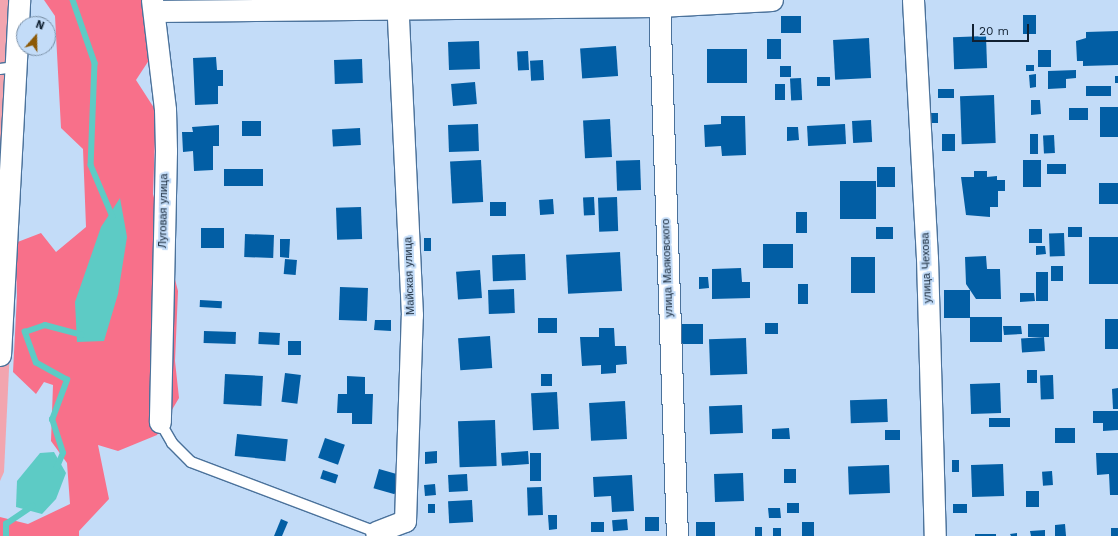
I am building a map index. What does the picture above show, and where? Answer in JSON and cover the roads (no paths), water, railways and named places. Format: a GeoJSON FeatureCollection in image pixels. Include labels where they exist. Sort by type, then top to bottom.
{"type":"FeatureCollection","features":[{"type":"Feature","properties":{"kind":"street"},"geometry":{"type":"LineString","coordinates":[[0,355],[7,68],[19,0]]}},
{"type":"Feature","properties":{"kind":"street"},"geometry":{"type":"LineString","coordinates":[[154,6],[659,3],[772,0]]}},
{"type":"Feature","properties":{"kind":"street","name":"улица Чехова"},"geometry":{"type":"LineString","coordinates":[[913,0],[927,258],[935,536]]}},
{"type":"Feature","properties":{"kind":"street","name":"улица Маяковского"},"geometry":{"type":"LineString","coordinates":[[659,3],[678,536]]}},
{"type":"Feature","properties":{"kind":"street","name":"Майская улица"},"geometry":{"type":"LineString","coordinates":[[376,535],[405,521],[412,314],[398,5]]}},
{"type":"Feature","properties":{"kind":"street","name":"Луговая улица"},"geometry":{"type":"LineString","coordinates":[[154,6],[165,109],[166,150],[160,422]]}},
{"type":"Feature","properties":{"kind":"lane"},"geometry":{"type":"LineString","coordinates":[[160,422],[172,443],[191,462],[376,535]]}},
{"type":"Feature","properties":{"kind":"waterway"},"geometry":{"type":"LineString","coordinates":[[73,0],[95,63],[91,165],[113,217]]}},
{"type":"Feature","properties":{"kind":"waterway"},"geometry":{"type":"LineString","coordinates":[[57,467],[63,453],[52,420],[67,380],[36,363],[25,332],[45,325],[82,335]]}},
{"type":"Feature","properties":{"kind":"waterway"},"geometry":{"type":"LineString","coordinates":[[6,536],[6,524],[33,506]]}}]}
